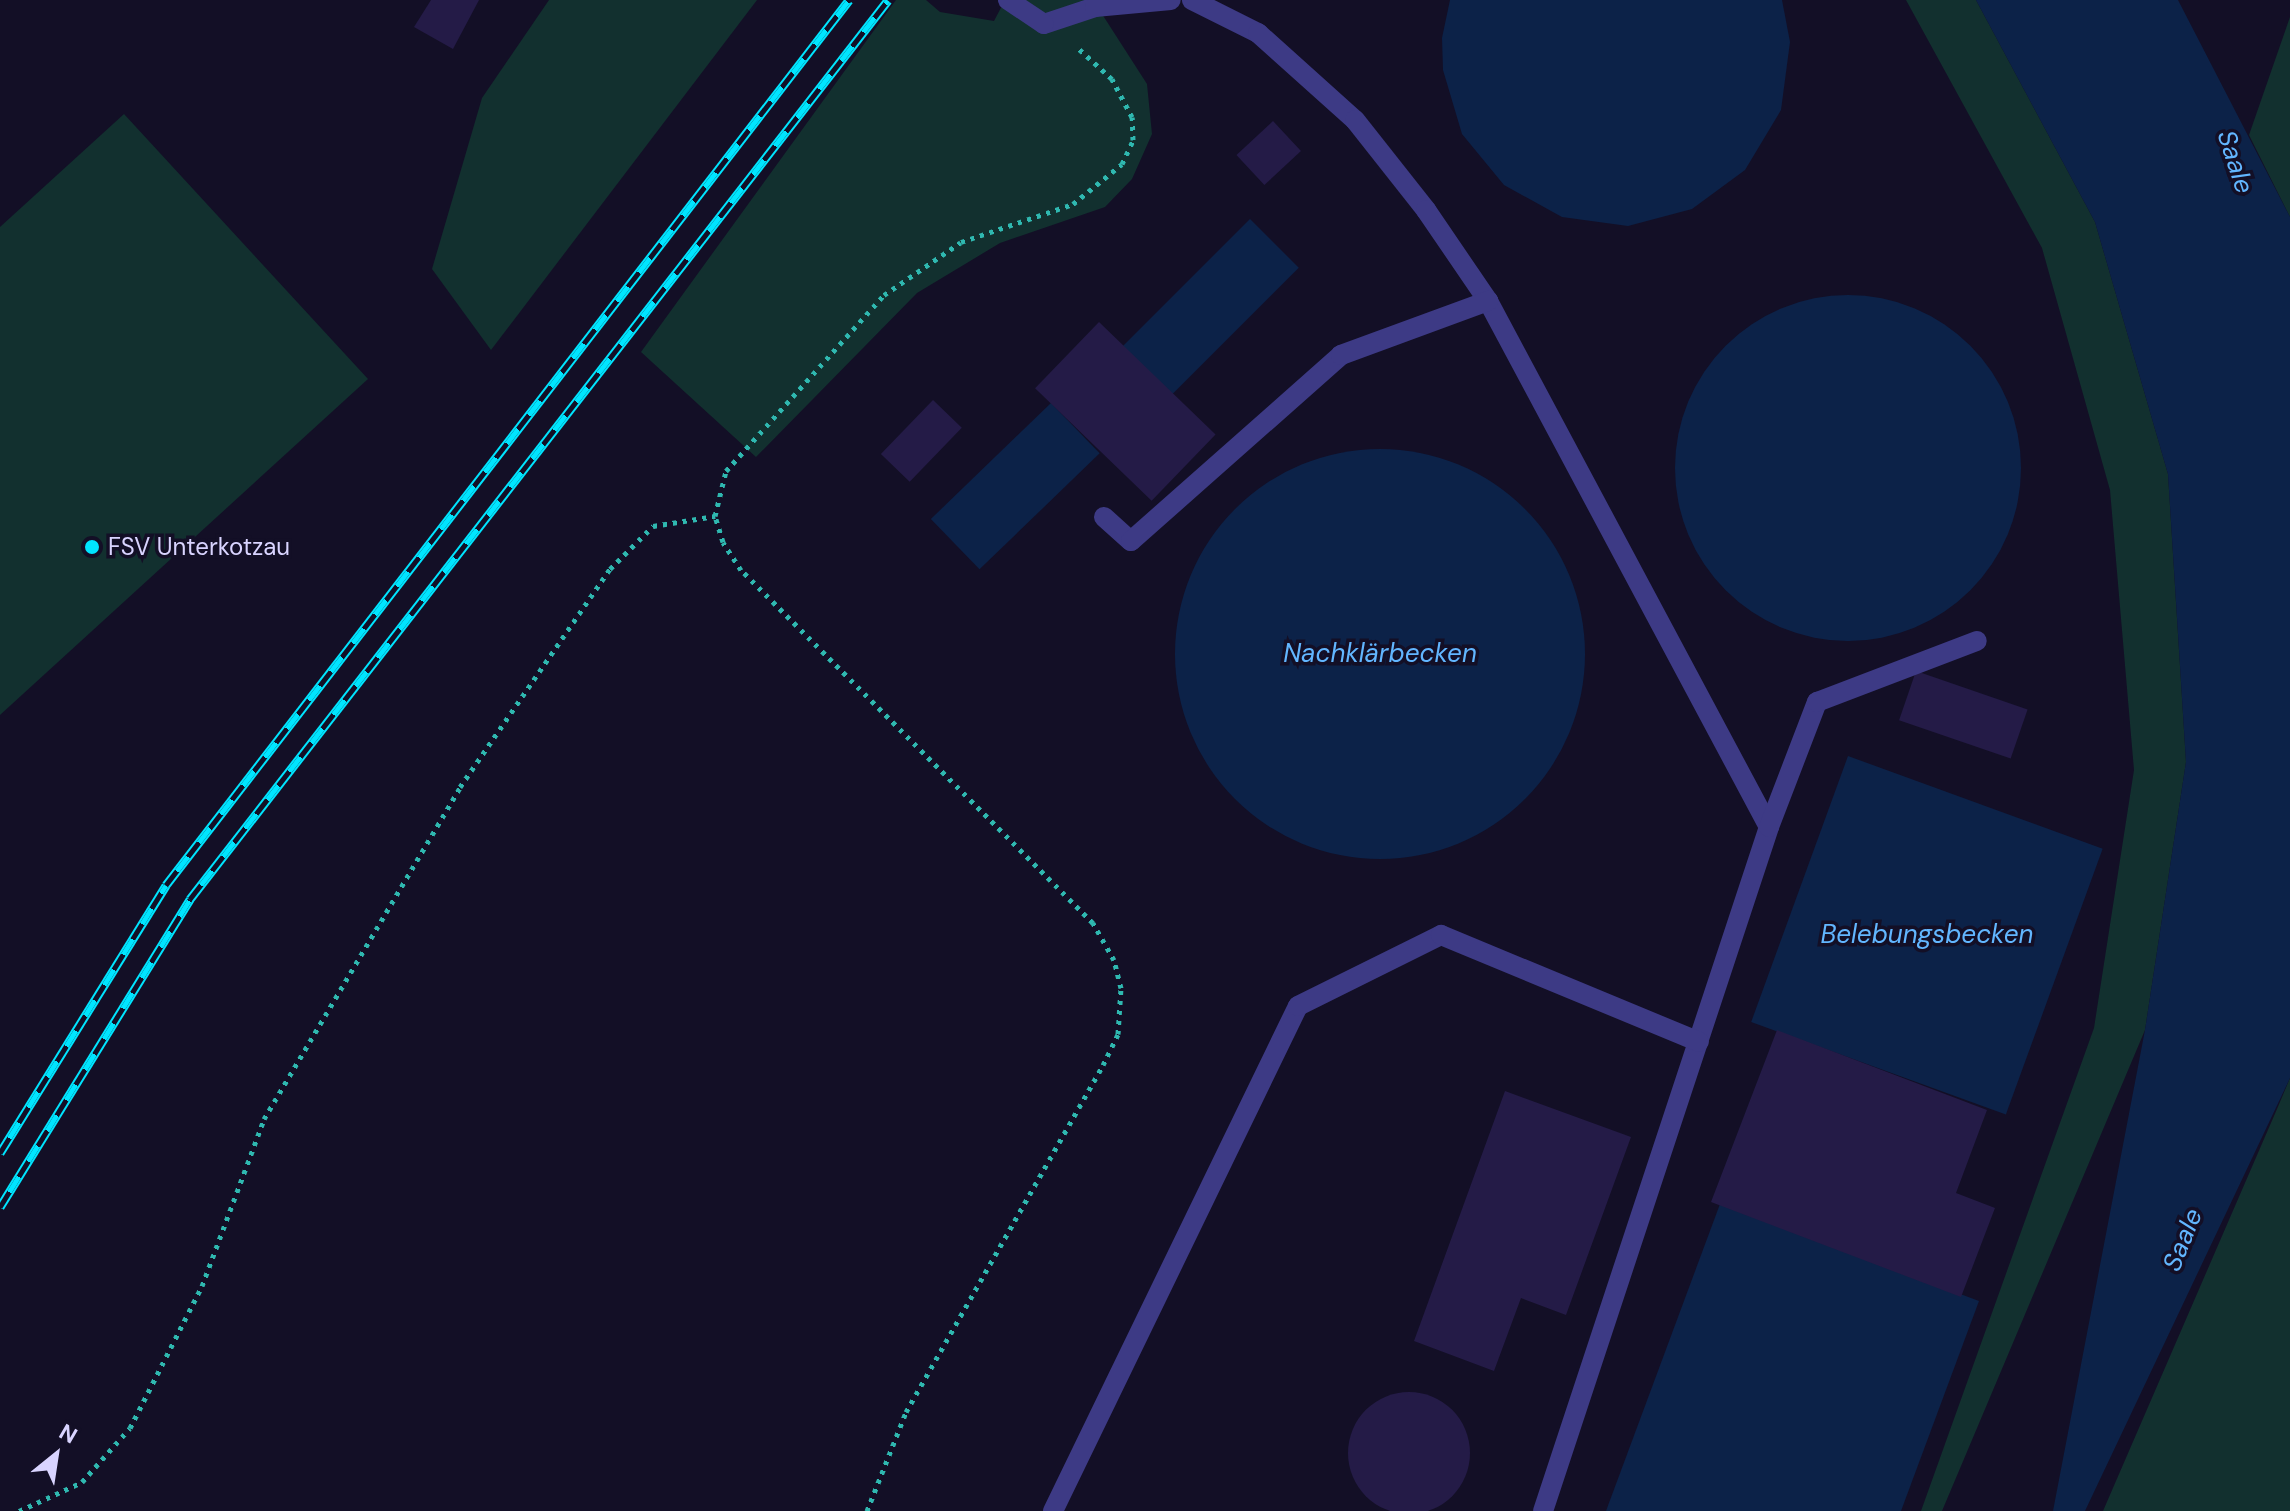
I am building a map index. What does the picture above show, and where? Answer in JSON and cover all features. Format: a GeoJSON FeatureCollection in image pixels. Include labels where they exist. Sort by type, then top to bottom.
{"type":"FeatureCollection","features":[{"type":"Feature","properties":{"kind":"street"},"geometry":{"type":"LineString","coordinates":[[1008,0],[1044,24],[1095,7],[1171,0]]}},
{"type":"Feature","properties":{"kind":"street"},"geometry":{"type":"LineString","coordinates":[[1192,0],[1258,33],[1355,120],[1488,301],[1769,827]]}},
{"type":"Feature","properties":{"kind":"street"},"geometry":{"type":"LineString","coordinates":[[1104,517],[1131,541],[1341,355],[1488,301]]}},
{"type":"Feature","properties":{"kind":"street"},"geometry":{"type":"LineString","coordinates":[[1543,1511],[1769,827],[1817,702],[1977,641]]}},
{"type":"Feature","properties":{"kind":"street"},"geometry":{"type":"LineString","coordinates":[[1053,1511],[1298,1006],[1441,935],[1699,1042]]}},
{"type":"Feature","properties":{"kind":"path"},"geometry":{"type":"LineString","coordinates":[[867,1511],[906,1412],[1103,1065],[1118,1034],[1121,988],[1114,960],[1093,923],[741,570],[723,542],[715,516],[726,471],[884,295],[961,242],[1073,204],[1122,164],[1133,140],[1123,95],[1082,51],[1044,24]]}},
{"type":"Feature","properties":{"kind":"path"},"geometry":{"type":"LineString","coordinates":[[19,1511],[82,1482],[130,1428],[202,1286],[264,1119],[460,787],[610,569],[653,526],[715,516]]}},
{"type":"Feature","properties":{"kind":"green space"},"geometry":{"type":"Polygon","coordinates":[[[549,0],[757,0],[491,350],[432,269],[482,98],[549,0]]]}},
{"type":"Feature","properties":{"kind":"green space"},"geometry":{"type":"Polygon","coordinates":[[[896,0],[926,0],[940,12],[994,21],[1005,0],[1093,0],[1147,84],[1152,134],[1132,179],[1105,207],[1000,243],[917,293],[756,457],[641,352],[896,0]]]}},
{"type":"Feature","properties":{"kind":"green space"},"geometry":{"type":"Polygon","coordinates":[[[1906,0],[1976,0],[2095,222],[2168,474],[2186,762],[2145,1030],[1942,1511],[1921,1511],[2094,1028],[2134,770],[2110,490],[2042,248],[1906,0]]]}},
{"type":"Feature","properties":{"kind":"green space"},"geometry":{"type":"Polygon","coordinates":[[[2290,17],[2290,217],[2249,135],[2290,17]]]}},
{"type":"Feature","properties":{"kind":"green space","name":"FSV Unterkotzau"},"geometry":{"type":"Polygon","coordinates":[[[124,114],[368,379],[0,715],[0,227],[124,114]]]}},
{"type":"Feature","properties":{"kind":"green space"},"geometry":{"type":"Polygon","coordinates":[[[2290,1078],[2290,1511],[2103,1511],[2277,1109],[2290,1078]]]}},
{"type":"Feature","properties":{"kind":"water"},"geometry":{"type":"Polygon","coordinates":[[[1450,0],[1782,0],[1790,42],[1781,110],[1745,170],[1692,209],[1628,226],[1562,217],[1504,185],[1462,134],[1443,70],[1442,38],[1450,0]]]}},
{"type":"Feature","properties":{"kind":"water","name":"Saale"},"geometry":{"type":"Polygon","coordinates":[[[1976,0],[2178,0],[2290,217],[2290,1078],[2085,1511],[2053,1511],[2145,1030],[2186,762],[2168,474],[2095,222],[1976,0]]]}},
{"type":"Feature","properties":{"kind":"water"},"geometry":{"type":"Polygon","coordinates":[[[1250,219],[1299,268],[1172,395],[1123,346],[1250,219]]]}},
{"type":"Feature","properties":{"kind":"water"},"geometry":{"type":"Polygon","coordinates":[[[1848,295],[1882,298],[1914,308],[1958,334],[1982,358],[2008,402],[2018,434],[2021,468],[2018,502],[2008,534],[1982,578],[1958,602],[1914,628],[1882,638],[1848,641],[1814,638],[1782,628],[1738,602],[1714,578],[1688,534],[1678,502],[1675,468],[1678,434],[1688,402],[1714,358],[1738,334],[1782,308],[1814,298],[1848,295]]]}},
{"type":"Feature","properties":{"kind":"water"},"geometry":{"type":"Polygon","coordinates":[[[1051,403],[1100,453],[979,569],[931,519],[1051,403]]]}},
{"type":"Feature","properties":{"kind":"water","name":"Nachklärbecken"},"geometry":{"type":"Polygon","coordinates":[[[1380,449],[1420,453],[1459,464],[1494,483],[1525,509],[1551,540],[1570,575],[1581,614],[1585,654],[1581,694],[1570,733],[1551,768],[1525,799],[1494,825],[1459,844],[1420,855],[1380,859],[1340,855],[1301,844],[1266,825],[1235,799],[1209,768],[1190,733],[1179,694],[1175,654],[1179,614],[1190,575],[1209,540],[1235,509],[1266,483],[1301,464],[1340,453],[1380,449]]]}},
{"type":"Feature","properties":{"kind":"water","name":"Belebungsbecken"},"geometry":{"type":"Polygon","coordinates":[[[1848,756],[2103,849],[2006,1115],[1751,1022],[1848,756]]]}},
{"type":"Feature","properties":{"kind":"water"},"geometry":{"type":"Polygon","coordinates":[[[1720,1204],[1979,1301],[1901,1511],[1606,1511],[1720,1204]]]}},
{"type":"Feature","properties":{"kind":"building"},"geometry":{"type":"Polygon","coordinates":[[[431,0],[479,0],[453,49],[414,27],[431,0]]]}},
{"type":"Feature","properties":{"kind":"building"},"geometry":{"type":"Polygon","coordinates":[[[1273,121],[1301,151],[1264,185],[1236,155],[1273,121]]]}},
{"type":"Feature","properties":{"kind":"building"},"geometry":{"type":"Polygon","coordinates":[[[1099,322],[1216,435],[1152,501],[1035,388],[1099,322]]]}},
{"type":"Feature","properties":{"kind":"building"},"geometry":{"type":"Polygon","coordinates":[[[933,400],[962,428],[910,482],[881,454],[933,400]]]}},
{"type":"Feature","properties":{"kind":"building"},"geometry":{"type":"Polygon","coordinates":[[[1916,671],[2028,709],[2011,759],[1899,720],[1916,671]]]}},
{"type":"Feature","properties":{"kind":"building"},"geometry":{"type":"Polygon","coordinates":[[[1777,1030],[1987,1110],[1956,1193],[1995,1208],[1961,1297],[1711,1202],[1777,1030]]]}},
{"type":"Feature","properties":{"kind":"building"},"geometry":{"type":"Polygon","coordinates":[[[1505,1091],[1631,1137],[1566,1315],[1521,1298],[1494,1371],[1414,1341],[1505,1091]]]}},
{"type":"Feature","properties":{"kind":"building"},"geometry":{"type":"Polygon","coordinates":[[[1409,1392],[1432,1397],[1452,1410],[1465,1430],[1470,1453],[1465,1476],[1452,1496],[1432,1509],[1409,1514],[1386,1509],[1366,1496],[1353,1476],[1348,1453],[1353,1430],[1366,1410],[1386,1397],[1409,1392]]]}},
{"type":"Feature","properties":{"kind":"railway"},"geometry":{"type":"LineString","coordinates":[[0,1153],[166,885],[849,0]]}},
{"type":"Feature","properties":{"kind":"railway"},"geometry":{"type":"LineString","coordinates":[[0,1207],[190,899],[888,0]]}},
{"type":"Feature","properties":{"kind":"place","name":"FSV Unterkotzau"},"geometry":{"type":"Point","coordinates":[92,547]}}]}
